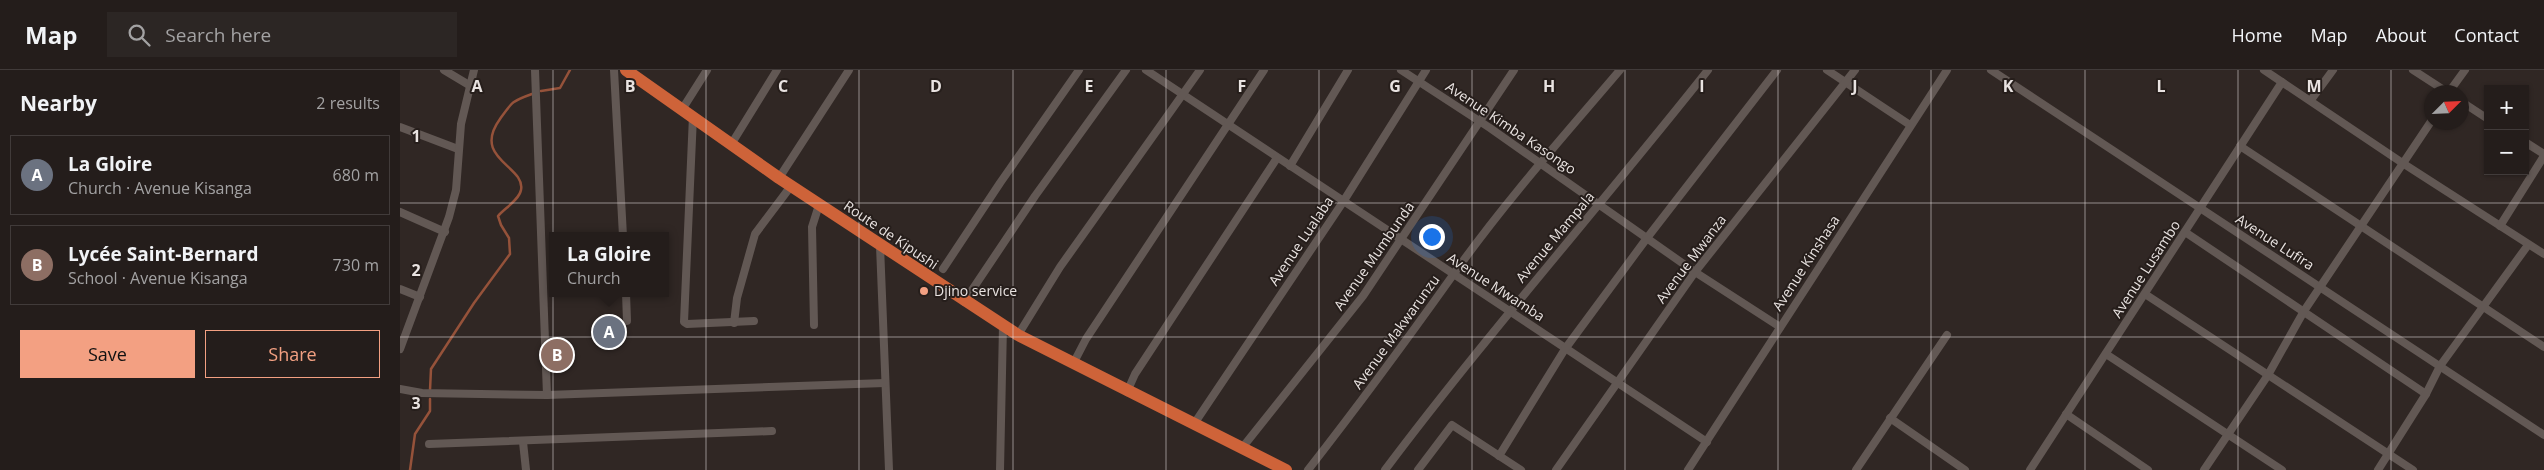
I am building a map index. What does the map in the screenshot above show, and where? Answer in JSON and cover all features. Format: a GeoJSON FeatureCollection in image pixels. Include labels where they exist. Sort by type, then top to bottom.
{"type":"FeatureCollection","features":[{"type":"Feature","properties":{"kind":"highway","name":"Route de Kipushi"},"geometry":{"type":"LineString","coordinates":[[632,72],[779,178],[1003,326],[1127,392],[1286,470]]}},
{"type":"Feature","properties":{"kind":"street"},"geometry":{"type":"LineString","coordinates":[[444,70],[470,85]]}},
{"type":"Feature","properties":{"kind":"street"},"geometry":{"type":"LineString","coordinates":[[400,349],[445,232],[456,190],[458,148],[463,108],[474,70]]}},
{"type":"Feature","properties":{"kind":"street"},"geometry":{"type":"LineString","coordinates":[[535,70],[547,395]]}},
{"type":"Feature","properties":{"kind":"street"},"geometry":{"type":"LineString","coordinates":[[614,70],[623,232]]}},
{"type":"Feature","properties":{"kind":"street"},"geometry":{"type":"LineString","coordinates":[[707,70],[688,112],[684,321],[687,324],[754,321]]}},
{"type":"Feature","properties":{"kind":"street"},"geometry":{"type":"LineString","coordinates":[[732,143],[777,70]]}},
{"type":"Feature","properties":{"kind":"street"},"geometry":{"type":"LineString","coordinates":[[779,178],[849,70]]}},
{"type":"Feature","properties":{"kind":"street"},"geometry":{"type":"LineString","coordinates":[[943,269],[1079,70]]}},
{"type":"Feature","properties":{"kind":"street"},"geometry":{"type":"LineString","coordinates":[[964,302],[1035,196],[1126,70]]}},
{"type":"Feature","properties":{"kind":"street","name":"Avenue Mwamba"},"geometry":{"type":"LineString","coordinates":[[1146,70],[1707,442]]}},
{"type":"Feature","properties":{"kind":"street"},"geometry":{"type":"LineString","coordinates":[[1018,335],[1060,267],[1200,70]]}},
{"type":"Feature","properties":{"kind":"street"},"geometry":{"type":"LineString","coordinates":[[1073,364],[1092,331],[1264,70]]}},
{"type":"Feature","properties":{"kind":"street"},"geometry":{"type":"LineString","coordinates":[[1290,166],[1348,70]]}},
{"type":"Feature","properties":{"kind":"street","name":"Avenue Kimba Kasongo"},"geometry":{"type":"LineString","coordinates":[[1401,70],[1541,163],[1695,272],[1780,327]]}},
{"type":"Feature","properties":{"kind":"street","name":"Avenue Lualaba"},"geometry":{"type":"LineString","coordinates":[[1194,424],[1343,202],[1426,70]]}},
{"type":"Feature","properties":{"kind":"street","name":"Avenue Mumbunda"},"geometry":{"type":"LineString","coordinates":[[1242,448],[1363,296],[1514,70]]}},
{"type":"Feature","properties":{"kind":"street","name":"Avenue Makwarunzu"},"geometry":{"type":"LineString","coordinates":[[1308,470],[1431,309],[1453,275],[1541,163],[1620,70]]}},
{"type":"Feature","properties":{"kind":"street","name":"Avenue Mampala"},"geometry":{"type":"LineString","coordinates":[[1386,470],[1446,390],[1510,310],[1708,70]]}},
{"type":"Feature","properties":{"kind":"street"},"geometry":{"type":"LineString","coordinates":[[1499,456],[1565,349],[1647,238],[1777,70]]}},
{"type":"Feature","properties":{"kind":"street"},"geometry":{"type":"LineString","coordinates":[[1827,70],[1910,125]]}},
{"type":"Feature","properties":{"kind":"street","name":"Avenue Mwanza"},"geometry":{"type":"LineString","coordinates":[[1556,470],[1695,272],[1855,70]]}},
{"type":"Feature","properties":{"kind":"street","name":"Avenue Kinshasa"},"geometry":{"type":"LineString","coordinates":[[1688,470],[1947,70]]}},
{"type":"Feature","properties":{"kind":"street","name":"Avenue Lufira"},"geometry":{"type":"LineString","coordinates":[[1992,70],[2544,435]]}},
{"type":"Feature","properties":{"kind":"street"},"geometry":{"type":"LineString","coordinates":[[2264,70],[2404,164],[2544,254]]}},
{"type":"Feature","properties":{"kind":"street"},"geometry":{"type":"LineString","coordinates":[[2311,100],[2333,70]]}},
{"type":"Feature","properties":{"kind":"street"},"geometry":{"type":"LineString","coordinates":[[2413,70],[2437,85]]}},
{"type":"Feature","properties":{"kind":"street"},"geometry":{"type":"LineString","coordinates":[[2453,85],[2465,70]]}},
{"type":"Feature","properties":{"kind":"street","name":"Avenue Lusambo"},"geometry":{"type":"LineString","coordinates":[[2030,470],[2282,82]]}},
{"type":"Feature","properties":{"kind":"street"},"geometry":{"type":"LineString","coordinates":[[2469,107],[2484,116]]}},
{"type":"Feature","properties":{"kind":"street"},"geometry":{"type":"LineString","coordinates":[[400,127],[458,148]]}},
{"type":"Feature","properties":{"kind":"street"},"geometry":{"type":"LineString","coordinates":[[2204,470],[2268,375],[2304,311],[2322,287],[2426,130]]}},
{"type":"Feature","properties":{"kind":"street"},"geometry":{"type":"LineString","coordinates":[[2500,226],[2544,155],[2529,145]]}},
{"type":"Feature","properties":{"kind":"street"},"geometry":{"type":"LineString","coordinates":[[2240,146],[2544,347]]}},
{"type":"Feature","properties":{"kind":"street"},"geometry":{"type":"LineString","coordinates":[[1127,392],[1134,374],[1278,158]]}},
{"type":"Feature","properties":{"kind":"street"},"geometry":{"type":"LineString","coordinates":[[734,323],[737,298],[755,234],[791,186]]}},
{"type":"Feature","properties":{"kind":"street"},"geometry":{"type":"LineString","coordinates":[[814,325],[812,226],[819,205]]}},
{"type":"Feature","properties":{"kind":"street"},"geometry":{"type":"LineString","coordinates":[[400,212],[445,232]]}},
{"type":"Feature","properties":{"kind":"street"},"geometry":{"type":"LineString","coordinates":[[2185,232],[2426,394]]}},
{"type":"Feature","properties":{"kind":"street"},"geometry":{"type":"LineString","coordinates":[[2378,470],[2426,394],[2440,366],[2528,245]]}},
{"type":"Feature","properties":{"kind":"street"},"geometry":{"type":"LineString","coordinates":[[880,246],[889,470]]}},
{"type":"Feature","properties":{"kind":"street"},"geometry":{"type":"LineString","coordinates":[[400,289],[420,297]]}},
{"type":"Feature","properties":{"kind":"street"},"geometry":{"type":"LineString","coordinates":[[2145,294],[2413,470]]}},
{"type":"Feature","properties":{"kind":"street"},"geometry":{"type":"LineString","coordinates":[[626,297],[627,321]]}},
{"type":"Feature","properties":{"kind":"street"},"geometry":{"type":"LineString","coordinates":[[1000,470],[1003,326]]}},
{"type":"Feature","properties":{"kind":"street"},"geometry":{"type":"LineString","coordinates":[[1856,470],[1947,335]]}},
{"type":"Feature","properties":{"kind":"street"},"geometry":{"type":"LineString","coordinates":[[2106,354],[2282,470]]}},
{"type":"Feature","properties":{"kind":"street"},"geometry":{"type":"LineString","coordinates":[[400,389],[422,393],[547,395],[885,383]]}},
{"type":"Feature","properties":{"kind":"street"},"geometry":{"type":"LineString","coordinates":[[2066,414],[2148,470]]}},
{"type":"Feature","properties":{"kind":"street"},"geometry":{"type":"LineString","coordinates":[[1890,418],[1965,470]]}},
{"type":"Feature","properties":{"kind":"street"},"geometry":{"type":"LineString","coordinates":[[1418,470],[1450,425],[1521,470]]}},
{"type":"Feature","properties":{"kind":"street"},"geometry":{"type":"LineString","coordinates":[[429,444],[523,442],[772,431]]}},
{"type":"Feature","properties":{"kind":"street"},"geometry":{"type":"LineString","coordinates":[[523,442],[526,470]]}},
{"type":"Feature","properties":{"kind":"waterway"},"geometry":{"type":"LineString","coordinates":[[541,91],[560,88],[570,70]]}},
{"type":"Feature","properties":{"kind":"waterway"},"geometry":{"type":"LineString","coordinates":[[430,390],[431,369],[474,303],[510,254],[509,238],[498,216],[520,194],[520,182],[516,174],[495,153],[492,144],[493,133],[510,105],[532,94]]}},
{"type":"Feature","properties":{"kind":"waterway"},"geometry":{"type":"LineString","coordinates":[[410,470],[415,434],[430,411],[430,399]]}},
{"type":"Feature","properties":{"kind":"place","name":"Djino service"},"geometry":{"type":"Point","coordinates":[924,291]}},
{"type":"Feature","properties":{"kind":"place","name":"La Gloire"},"geometry":{"type":"Point","coordinates":[609,332]}},
{"type":"Feature","properties":{"kind":"place","name":"Lycée Saint-Bernard"},"geometry":{"type":"Point","coordinates":[557,355]}}]}
